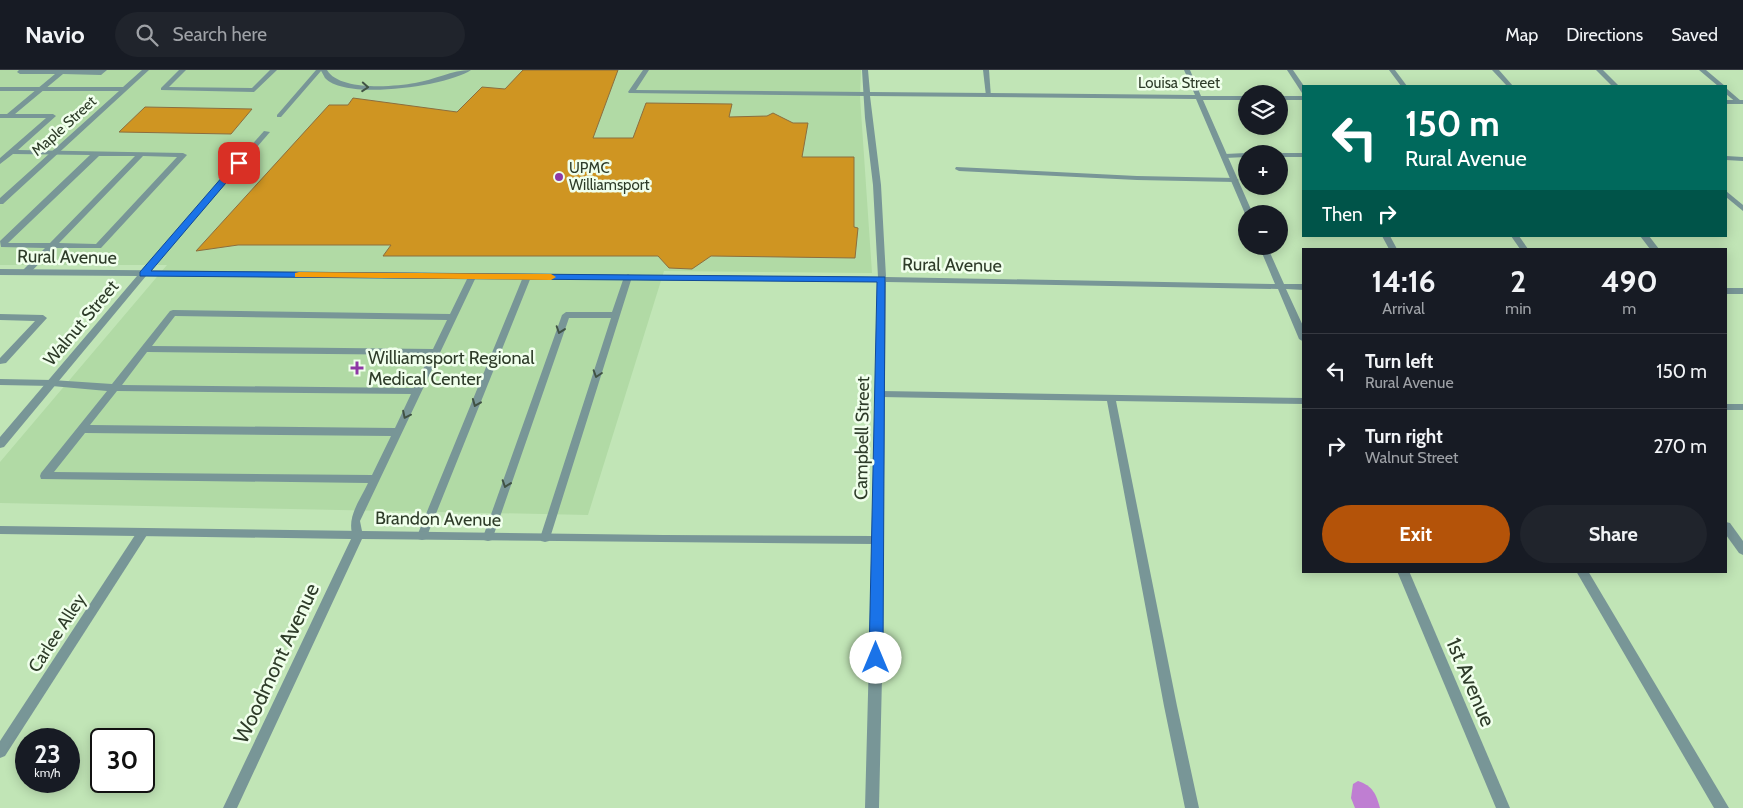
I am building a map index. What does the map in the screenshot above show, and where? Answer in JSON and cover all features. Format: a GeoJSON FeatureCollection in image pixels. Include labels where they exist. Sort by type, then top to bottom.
{"type":"FeatureCollection","features":[{"type":"Feature","properties":{"kind":"street"},"geometry":{"type":"LineString","coordinates":[[23,70],[20,72],[63,71],[101,73],[104,70]]}},
{"type":"Feature","properties":{"kind":"street","name":"Maple Street"},"geometry":{"type":"LineString","coordinates":[[0,202],[146,70]]}},
{"type":"Feature","properties":{"kind":"street"},"geometry":{"type":"LineString","coordinates":[[182,70],[163,89],[254,90],[274,70]]}},
{"type":"Feature","properties":{"kind":"street"},"geometry":{"type":"LineString","coordinates":[[279,116],[319,70]]}},
{"type":"Feature","properties":{"kind":"street"},"geometry":{"type":"LineString","coordinates":[[324,70],[324,74],[332,81],[365,88],[412,85],[468,70]]}},
{"type":"Feature","properties":{"kind":"street","name":"Louisa Street"},"geometry":{"type":"LineString","coordinates":[[646,70],[631,92],[1238,98]]}},
{"type":"Feature","properties":{"kind":"street","name":"Campbell Street"},"geometry":{"type":"LineString","coordinates":[[865,70],[877,185],[882,279],[876,540],[876,677],[872,808]]}},
{"type":"Feature","properties":{"kind":"street"},"geometry":{"type":"LineString","coordinates":[[986,70],[989,96]]}},
{"type":"Feature","properties":{"kind":"street"},"geometry":{"type":"LineString","coordinates":[[1187,70],[1245,205]]}},
{"type":"Feature","properties":{"kind":"street"},"geometry":{"type":"LineString","coordinates":[[1290,70],[1302,89]]}},
{"type":"Feature","properties":{"kind":"street"},"geometry":{"type":"LineString","coordinates":[[1392,70],[1403,85]]}},
{"type":"Feature","properties":{"kind":"street"},"geometry":{"type":"LineString","coordinates":[[1495,70],[1509,85]]}},
{"type":"Feature","properties":{"kind":"street"},"geometry":{"type":"LineString","coordinates":[[1599,70],[1615,85]]}},
{"type":"Feature","properties":{"kind":"street"},"geometry":{"type":"LineString","coordinates":[[1702,70],[1721,85]]}},
{"type":"Feature","properties":{"kind":"street"},"geometry":{"type":"LineString","coordinates":[[0,122],[4,116],[63,71]]}},
{"type":"Feature","properties":{"kind":"street"},"geometry":{"type":"LineString","coordinates":[[0,89],[125,89]]}},
{"type":"Feature","properties":{"kind":"street"},"geometry":{"type":"LineString","coordinates":[[1727,91],[1741,102]]}},
{"type":"Feature","properties":{"kind":"street"},"geometry":{"type":"LineString","coordinates":[[1288,98],[1302,98]]}},
{"type":"Feature","properties":{"kind":"street"},"geometry":{"type":"LineString","coordinates":[[1727,102],[1741,102]]}},
{"type":"Feature","properties":{"kind":"street"},"geometry":{"type":"LineString","coordinates":[[0,162],[53,116],[4,116]]}},
{"type":"Feature","properties":{"kind":"street","name":"Walnut Street"},"geometry":{"type":"LineString","coordinates":[[0,444],[266,132]]}},
{"type":"Feature","properties":{"kind":"street"},"geometry":{"type":"LineString","coordinates":[[11,152],[55,152],[183,155],[98,246],[1,245],[97,153]]}},
{"type":"Feature","properties":{"kind":"street"},"geometry":{"type":"LineString","coordinates":[[26,272],[141,154]]}},
{"type":"Feature","properties":{"kind":"street"},"geometry":{"type":"LineString","coordinates":[[1225,156],[1238,155]]}},
{"type":"Feature","properties":{"kind":"street"},"geometry":{"type":"LineString","coordinates":[[1288,155],[1302,155]]}},
{"type":"Feature","properties":{"kind":"street"},"geometry":{"type":"LineString","coordinates":[[1727,158],[1743,158]]}},
{"type":"Feature","properties":{"kind":"street"},"geometry":{"type":"LineString","coordinates":[[960,169],[1137,178],[1235,180]]}},
{"type":"Feature","properties":{"kind":"street"},"geometry":{"type":"LineString","coordinates":[[1727,194],[1743,209]]}},
{"type":"Feature","properties":{"kind":"street"},"geometry":{"type":"LineString","coordinates":[[1516,237],[1523,248]]}},
{"type":"Feature","properties":{"kind":"street"},"geometry":{"type":"LineString","coordinates":[[1645,237],[1654,248]]}},
{"type":"Feature","properties":{"kind":"street"},"geometry":{"type":"LineString","coordinates":[[1267,255],[1302,335]]}},
{"type":"Feature","properties":{"kind":"street","name":"Rural Avenue"},"geometry":{"type":"LineString","coordinates":[[0,272],[882,279],[954,282],[1302,287]]}},
{"type":"Feature","properties":{"kind":"street"},"geometry":{"type":"LineString","coordinates":[[358,536],[355,521],[472,277]]}},
{"type":"Feature","properties":{"kind":"street"},"geometry":{"type":"LineString","coordinates":[[422,536],[527,277]]}},
{"type":"Feature","properties":{"kind":"street"},"geometry":{"type":"LineString","coordinates":[[545,538],[628,278]]}},
{"type":"Feature","properties":{"kind":"street"},"geometry":{"type":"LineString","coordinates":[[1727,291],[1743,291]]}},
{"type":"Feature","properties":{"kind":"street"},"geometry":{"type":"LineString","coordinates":[[375,479],[45,476],[174,313],[453,318]]}},
{"type":"Feature","properties":{"kind":"street"},"geometry":{"type":"LineString","coordinates":[[488,537],[566,315],[616,315]]}},
{"type":"Feature","properties":{"kind":"street"},"geometry":{"type":"LineString","coordinates":[[0,317],[43,318],[3,361],[0,361]]}},
{"type":"Feature","properties":{"kind":"street"},"geometry":{"type":"LineString","coordinates":[[145,349],[436,352]]}},
{"type":"Feature","properties":{"kind":"street"},"geometry":{"type":"LineString","coordinates":[[0,382],[52,383],[115,388],[418,391]]}},
{"type":"Feature","properties":{"kind":"street"},"geometry":{"type":"LineString","coordinates":[[880,394],[1302,401]]}},
{"type":"Feature","properties":{"kind":"street"},"geometry":{"type":"LineString","coordinates":[[1111,399],[1139,533],[1179,751],[1192,808]]}},
{"type":"Feature","properties":{"kind":"street"},"geometry":{"type":"LineString","coordinates":[[1727,407],[1743,407]]}},
{"type":"Feature","properties":{"kind":"street"},"geometry":{"type":"LineString","coordinates":[[82,429],[398,432]]}},
{"type":"Feature","properties":{"kind":"street"},"geometry":{"type":"LineString","coordinates":[[1727,527],[1743,550]]}},
{"type":"Feature","properties":{"kind":"street","name":"Brandon Avenue"},"geometry":{"type":"LineString","coordinates":[[0,530],[358,536],[876,540]]}},
{"type":"Feature","properties":{"kind":"street","name":"Carlee Alley"},"geometry":{"type":"LineString","coordinates":[[0,752],[143,532]]}},
{"type":"Feature","properties":{"kind":"street","name":"Woodmont Avenue"},"geometry":{"type":"LineString","coordinates":[[230,808],[358,536]]}},
{"type":"Feature","properties":{"kind":"street","name":"1st Avenue"},"geometry":{"type":"LineString","coordinates":[[1404,573],[1503,808]]}},
{"type":"Feature","properties":{"kind":"street"},"geometry":{"type":"LineString","coordinates":[[1583,573],[1722,808]]}},
{"type":"Feature","properties":{"kind":"shaded area","name":"Williamsport Regional Medical Center"},"geometry":{"type":"Polygon","coordinates":[[[0,70],[861,70],[860,97],[872,273],[664,271],[588,515],[0,503],[0,462],[167,265],[0,265],[0,70]]]}},
{"type":"Feature","properties":{"kind":"shaded area"},"geometry":{"type":"Polygon","coordinates":[[[1358,781],[1367,785],[1373,791],[1380,808],[1355,808],[1351,798],[1353,784],[1358,781]]]}},
{"type":"Feature","properties":{"kind":"building","name":"UPMC Williamsport"},"geometry":{"type":"Polygon","coordinates":[[[523,70],[618,70],[593,138],[633,138],[646,103],[732,104],[729,117],[767,116],[773,113],[793,123],[808,123],[802,157],[854,157],[854,227],[858,228],[855,258],[711,256],[692,269],[669,268],[658,256],[383,256],[391,245],[238,245],[196,251],[329,105],[348,105],[353,98],[457,112],[482,87],[505,89],[523,70]]]}},
{"type":"Feature","properties":{"kind":"building"},"geometry":{"type":"Polygon","coordinates":[[[145,107],[252,109],[231,134],[119,132],[145,107]]]}},
{"type":"Feature","properties":{"kind":"slow traffic"},"geometry":{"type":"LineString","coordinates":[[299,275],[551,277]]}},
{"type":"Feature","properties":{"kind":"place","name":"UPMC Williamsport"},"geometry":{"type":"Point","coordinates":[559,177]}},
{"type":"Feature","properties":{"kind":"place","name":"Williamsport Regional Medical Center"},"geometry":{"type":"Point","coordinates":[357,368]}},
{"type":"Feature","properties":{"kind":"route"},"geometry":{"type":"LineString","coordinates":[[239,163],[144,274],[882,279],[876,540],[876,658]]}}]}
